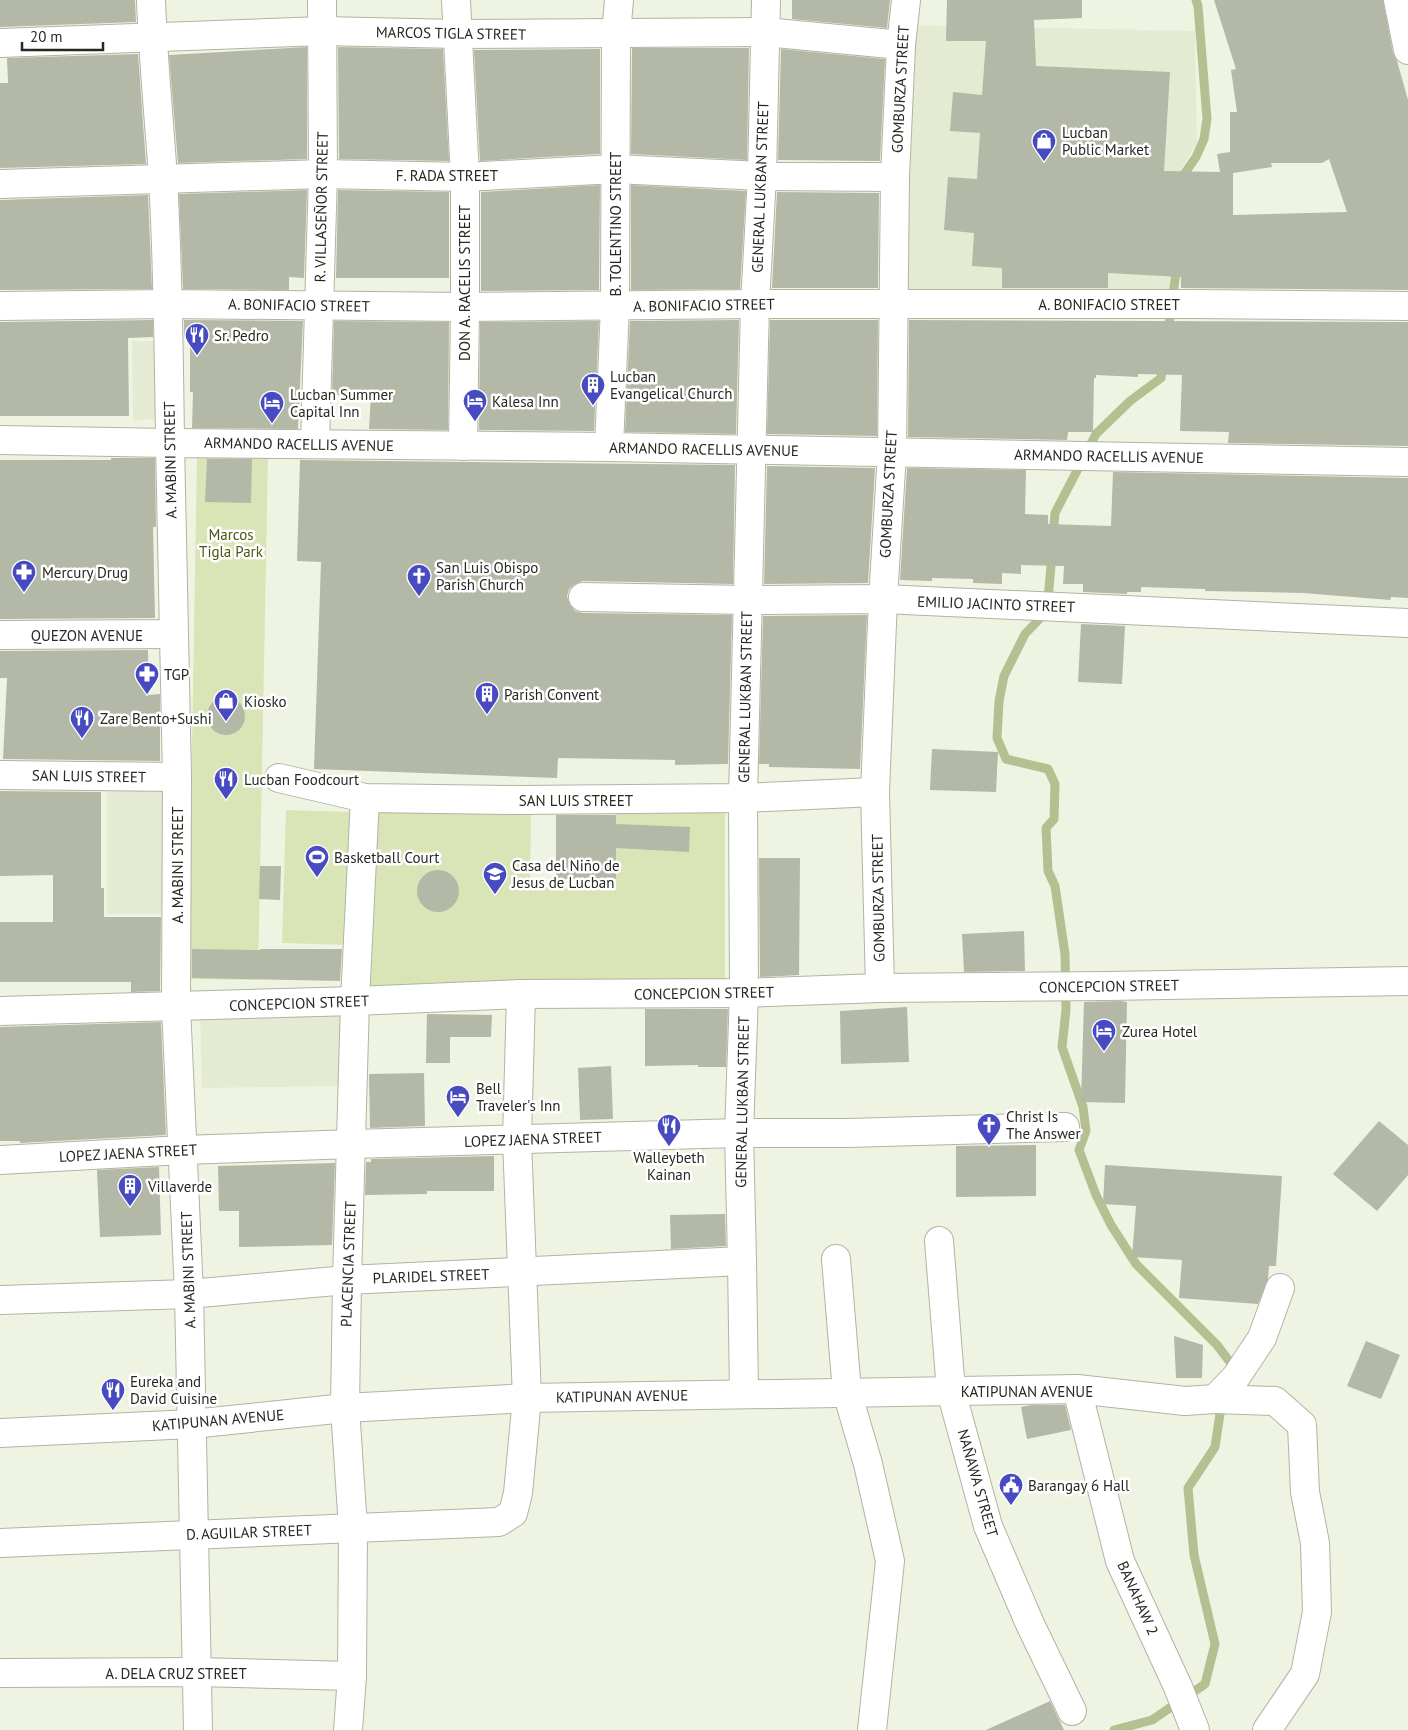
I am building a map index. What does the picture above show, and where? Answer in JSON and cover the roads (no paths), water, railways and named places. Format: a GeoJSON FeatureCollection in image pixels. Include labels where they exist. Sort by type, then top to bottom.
{"type":"FeatureCollection","features":[{"type":"Feature","properties":{"kind":"street","name":"A. MABINI STREET"},"geometry":{"type":"LineString","coordinates":[[151,0],[152,38],[163,178],[168,304],[177,777],[176,1006],[189,1294],[198,1730]]}},
{"type":"Feature","properties":{"kind":"street","name":"R. VILLASEÑOR STREET"},"geometry":{"type":"LineString","coordinates":[[315,444],[323,174],[322,0]]}},
{"type":"Feature","properties":{"kind":"street","name":"DON A. RACELIS STREET"},"geometry":{"type":"LineString","coordinates":[[456,0],[465,176],[463,446]]}},
{"type":"Feature","properties":{"kind":"street","name":"B. TOLENTINO STREET"},"geometry":{"type":"LineString","coordinates":[[609,447],[615,306],[616,34],[619,0]]}},
{"type":"Feature","properties":{"kind":"street","name":"GENERAL LUKBAN STREET"},"geometry":{"type":"LineString","coordinates":[[744,1394],[739,1132],[744,993],[743,798],[766,0]]}},
{"type":"Feature","properties":{"kind":"street","name":"GOMBURZA STREET"},"geometry":{"type":"LineString","coordinates":[[880,988],[875,792],[883,599],[892,453],[895,177],[901,45],[906,0]]}},
{"type":"Feature","properties":{"kind":"street"},"geometry":{"type":"LineString","coordinates":[[1398,0],[1407,41]]}},
{"type":"Feature","properties":{"kind":"street","name":"MARCOS TIGLA STREET"},"geometry":{"type":"LineString","coordinates":[[0,43],[323,31],[458,34],[765,32],[901,45]]}},
{"type":"Feature","properties":{"kind":"street","name":"F. RADA STREET"},"geometry":{"type":"LineString","coordinates":[[0,184],[323,174],[465,176],[615,170],[762,176],[895,177]]}},
{"type":"Feature","properties":{"kind":"street","name":"A. BONIFACIO STREET"},"geometry":{"type":"LineString","coordinates":[[0,306],[168,304],[465,307],[756,304],[1195,304],[1408,306]]}},
{"type":"Feature","properties":{"kind":"street","name":"ARMANDO RACELLIS AVENUE"},"geometry":{"type":"LineString","coordinates":[[0,440],[609,447],[1046,456],[1117,455],[1408,462]]}},
{"type":"Feature","properties":{"kind":"street","name":"EMILIO JACINTO STREET"},"geometry":{"type":"LineString","coordinates":[[583,597],[748,600],[883,599],[1408,623]]}},
{"type":"Feature","properties":{"kind":"street","name":"QUEZON AVENUE"},"geometry":{"type":"LineString","coordinates":[[0,635],[174,634]]}},
{"type":"Feature","properties":{"kind":"street","name":"SAN LUIS STREET"},"geometry":{"type":"LineString","coordinates":[[0,775],[177,777]]}},
{"type":"Feature","properties":{"kind":"street","name":"SAN LUIS STREET"},"geometry":{"type":"LineString","coordinates":[[279,778],[365,798],[519,800],[743,798],[875,792]]}},
{"type":"Feature","properties":{"kind":"street","name":"PLACENCIA STREET"},"geometry":{"type":"LineString","coordinates":[[348,1730],[352,1676],[352,1528],[345,1408],[347,1280],[355,1001],[365,798]]}},
{"type":"Feature","properties":{"kind":"street","name":"CONCEPCION STREET"},"geometry":{"type":"LineString","coordinates":[[0,1012],[521,994],[744,993],[880,988],[1408,981]]}},
{"type":"Feature","properties":{"kind":"street"},"geometry":{"type":"LineString","coordinates":[[521,994],[517,1140],[527,1398]]}},
{"type":"Feature","properties":{"kind":"street","name":"LOPEZ JAENA STREET"},"geometry":{"type":"LineString","coordinates":[[0,1160],[182,1150],[739,1132],[848,1133],[1065,1127]]}},
{"type":"Feature","properties":{"kind":"street","name":"NAÑAWA STREET"},"geometry":{"type":"LineString","coordinates":[[939,1241],[952,1391],[988,1526],[1030,1624],[1072,1711]]}},
{"type":"Feature","properties":{"kind":"street"},"geometry":{"type":"LineString","coordinates":[[836,1259],[847,1392],[868,1464],[890,1561],[872,1730]]}},
{"type":"Feature","properties":{"kind":"street","name":"PLARIDEL STREET"},"geometry":{"type":"LineString","coordinates":[[0,1300],[189,1294],[347,1280],[742,1261]]}},
{"type":"Feature","properties":{"kind":"street"},"geometry":{"type":"LineString","coordinates":[[1215,1399],[1236,1377],[1262,1338],[1280,1288]]}},
{"type":"Feature","properties":{"kind":"street","name":"KATIPUNAN AVENUE"},"geometry":{"type":"LineString","coordinates":[[0,1433],[192,1424],[345,1408],[527,1398],[1077,1389],[1185,1401],[1215,1399],[1274,1401],[1302,1425],[1304,1492],[1315,1543],[1317,1612],[1305,1674],[1267,1730]]}},
{"type":"Feature","properties":{"kind":"street","name":"BANAHAW 2"},"geometry":{"type":"LineString","coordinates":[[1077,1389],[1120,1561],[1194,1727]]}},
{"type":"Feature","properties":{"kind":"street","name":"D. AGUILAR STREET"},"geometry":{"type":"LineString","coordinates":[[0,1543],[499,1522],[513,1513],[518,1493],[527,1398]]}},
{"type":"Feature","properties":{"kind":"street","name":"A. DELA CRUZ STREET"},"geometry":{"type":"LineString","coordinates":[[0,1673],[196,1672],[352,1676]]}},
{"type":"Feature","properties":{"kind":"waterway"},"geometry":{"type":"LineString","coordinates":[[1180,180],[1196,157],[1204,139],[1207,119],[1196,0]]}},
{"type":"Feature","properties":{"kind":"waterway"},"geometry":{"type":"LineString","coordinates":[[1168,331],[1177,265]]}},
{"type":"Feature","properties":{"kind":"waterway"},"geometry":{"type":"LineString","coordinates":[[1053,536],[1055,513],[1096,434],[1130,401],[1161,378],[1163,364]]}},
{"type":"Feature","properties":{"kind":"waterway"},"geometry":{"type":"LineString","coordinates":[[1052,554],[1047,611],[1025,634],[1004,676],[999,701],[997,738],[1006,759],[1048,769],[1055,784],[1054,819],[1046,828],[1048,871],[1055,886],[1065,954],[1066,1010],[1062,1047],[1083,1107],[1086,1131],[1079,1150],[1096,1195],[1111,1225],[1136,1264],[1217,1345],[1236,1370]]}},
{"type":"Feature","properties":{"kind":"waterway"},"geometry":{"type":"LineString","coordinates":[[1114,1730],[1152,1720],[1205,1684],[1215,1644],[1194,1555],[1188,1488],[1215,1447],[1221,1407]]}},
{"type":"Feature","properties":{"kind":"place","name":"Lucban Public Market"},"geometry":{"type":"Point","coordinates":[1044,162]}},
{"type":"Feature","properties":{"kind":"place","name":"Sr. Pedro"},"geometry":{"type":"Point","coordinates":[197,356]}},
{"type":"Feature","properties":{"kind":"place","name":"Lucban Evangelical Church"},"geometry":{"type":"Point","coordinates":[593,406]}},
{"type":"Feature","properties":{"kind":"place","name":"Kalesa Inn"},"geometry":{"type":"Point","coordinates":[475,422]}},
{"type":"Feature","properties":{"kind":"place","name":"Lucban Summer Capital Inn"},"geometry":{"type":"Point","coordinates":[272,424]}},
{"type":"Feature","properties":{"kind":"place","name":"Mercury Drug"},"geometry":{"type":"Point","coordinates":[24,593]}},
{"type":"Feature","properties":{"kind":"place","name":"San Luis Obispo Parish Church"},"geometry":{"type":"Point","coordinates":[419,597]}},
{"type":"Feature","properties":{"kind":"place","name":"TGP"},"geometry":{"type":"Point","coordinates":[147,695]}},
{"type":"Feature","properties":{"kind":"place","name":"Parish Convent"},"geometry":{"type":"Point","coordinates":[487,715]}},
{"type":"Feature","properties":{"kind":"place","name":"Kiosko"},"geometry":{"type":"Point","coordinates":[226,722]}},
{"type":"Feature","properties":{"kind":"place","name":"Zare Bento+Sushi"},"geometry":{"type":"Point","coordinates":[82,739]}},
{"type":"Feature","properties":{"kind":"place","name":"Lucban Foodcourt"},"geometry":{"type":"Point","coordinates":[226,800]}},
{"type":"Feature","properties":{"kind":"place","name":"Basketball Court"},"geometry":{"type":"Point","coordinates":[317,878]}},
{"type":"Feature","properties":{"kind":"place","name":"Casa del Niño de Jesus de Lucban"},"geometry":{"type":"Point","coordinates":[495,895]}},
{"type":"Feature","properties":{"kind":"place","name":"Zurea Hotel"},"geometry":{"type":"Point","coordinates":[1104,1052]}},
{"type":"Feature","properties":{"kind":"place","name":"Bell Traveler's Inn"},"geometry":{"type":"Point","coordinates":[458,1118]}},
{"type":"Feature","properties":{"kind":"place","name":"Christ Is The Answer"},"geometry":{"type":"Point","coordinates":[989,1146]}},
{"type":"Feature","properties":{"kind":"place","name":"Walleybeth Kainan"},"geometry":{"type":"Point","coordinates":[669,1147]}},
{"type":"Feature","properties":{"kind":"place","name":"Villaverde"},"geometry":{"type":"Point","coordinates":[130,1207]}},
{"type":"Feature","properties":{"kind":"place","name":"Eureka and David Cuisine"},"geometry":{"type":"Point","coordinates":[113,1411]}},
{"type":"Feature","properties":{"kind":"place","name":"Barangay 6 Hall"},"geometry":{"type":"Point","coordinates":[1011,1506]}},
{"type":"Feature","properties":{"kind":"park label","name":"Marcos Tigla Park"},"geometry":{"type":"Point","coordinates":[231,542]}}]}
